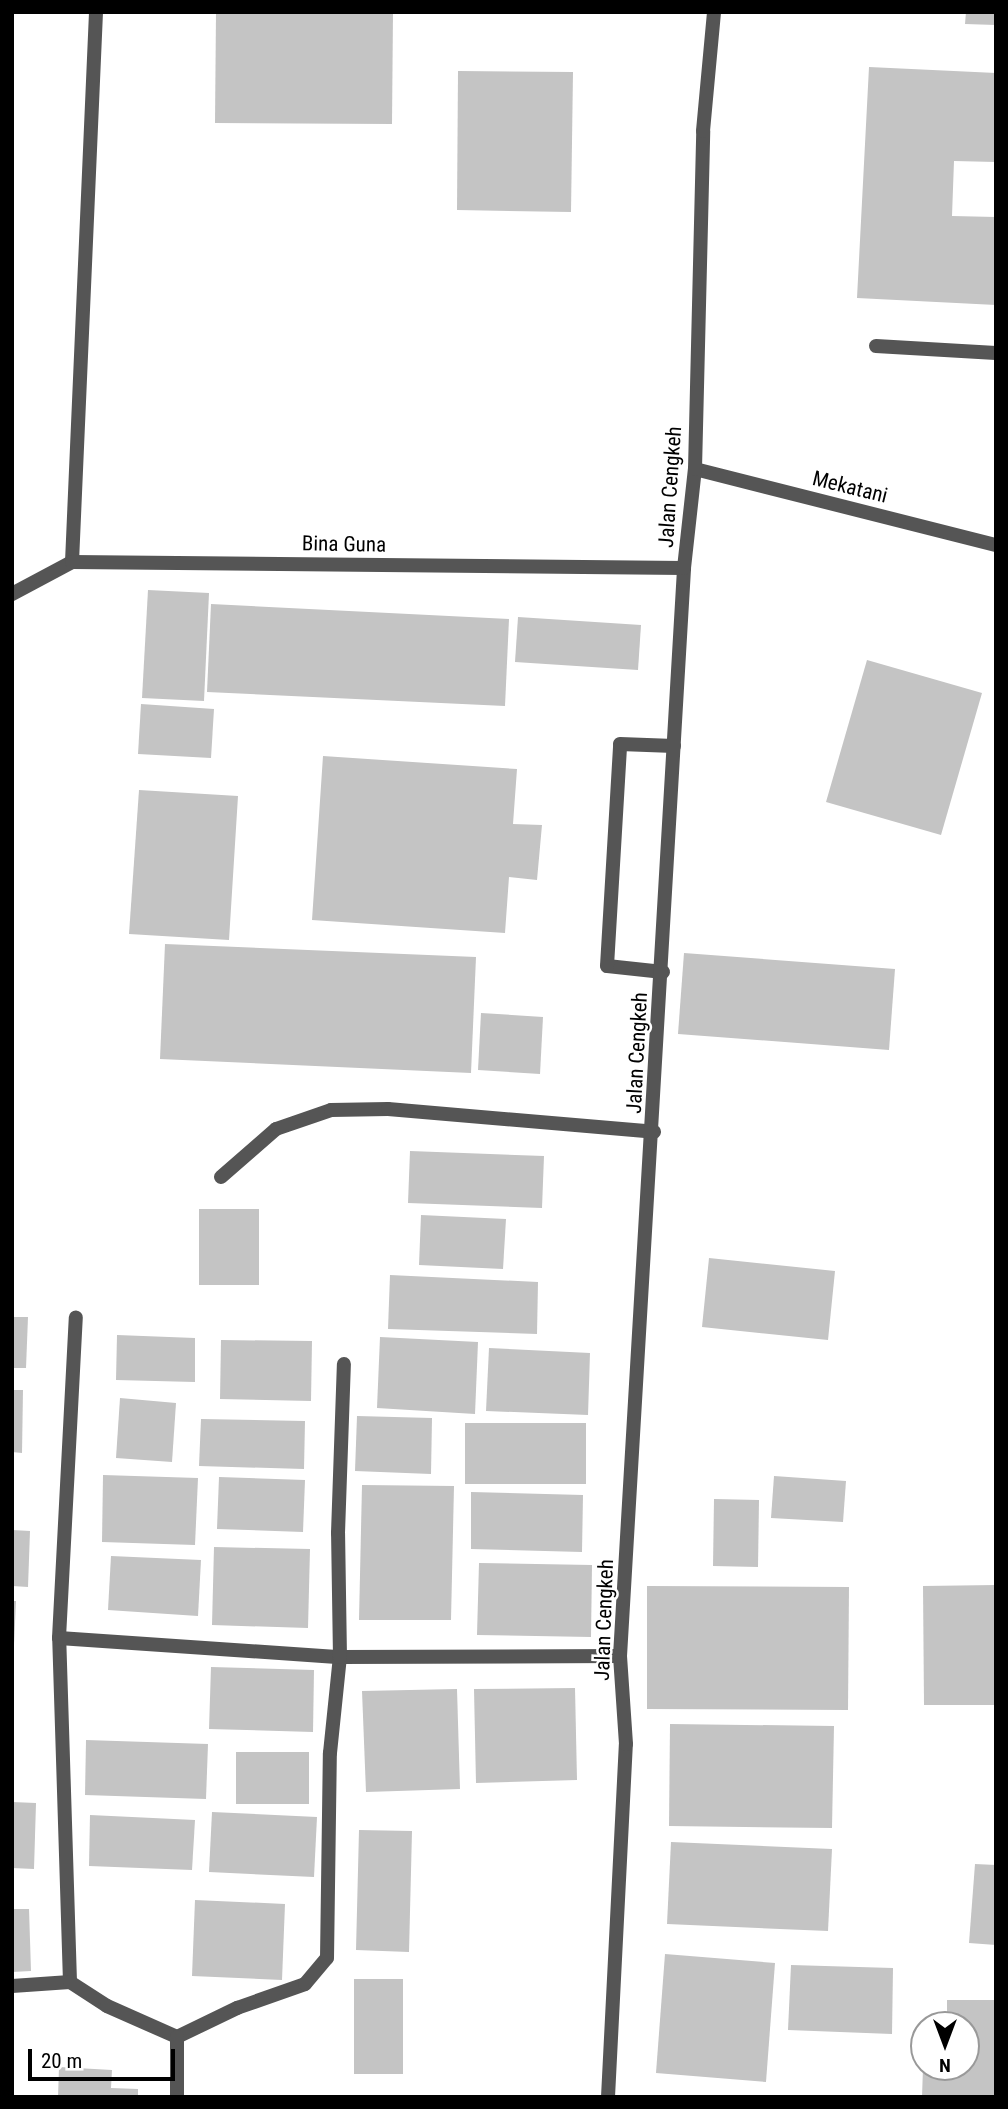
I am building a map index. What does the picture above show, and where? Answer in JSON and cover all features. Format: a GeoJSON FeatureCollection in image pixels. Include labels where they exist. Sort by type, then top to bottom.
{"type":"FeatureCollection","features":[{"type":"Feature","properties":{"kind":"street"},"geometry":{"type":"LineString","coordinates":[[72,562],[96,12]]}},
{"type":"Feature","properties":{"kind":"street","name":"Jalan Cengkeh"},"geometry":{"type":"LineString","coordinates":[[608,2097],[626,1744],[620,1656],[654,1132],[684,568],[695,469],[703,131],[714,12]]}},
{"type":"Feature","properties":{"kind":"street"},"geometry":{"type":"LineString","coordinates":[[876,346],[996,353]]}},
{"type":"Feature","properties":{"kind":"street","name":"Mekatani"},"geometry":{"type":"LineString","coordinates":[[695,469],[996,545]]}},
{"type":"Feature","properties":{"kind":"street","name":"Bina Guna"},"geometry":{"type":"LineString","coordinates":[[12,594],[72,562],[684,568]]}},
{"type":"Feature","properties":{"kind":"street"},"geometry":{"type":"LineString","coordinates":[[663,972],[607,965],[620,744],[674,746]]}},
{"type":"Feature","properties":{"kind":"street"},"geometry":{"type":"LineString","coordinates":[[221,1177],[276,1129],[331,1110],[388,1109],[654,1132]]}},
{"type":"Feature","properties":{"kind":"street"},"geometry":{"type":"LineString","coordinates":[[70,1982],[59,1638],[76,1317]]}},
{"type":"Feature","properties":{"kind":"street"},"geometry":{"type":"LineString","coordinates":[[12,1986],[70,1982],[107,2006],[177,2037],[287,1987],[304,1984],[327,1958],[330,1753],[340,1657],[338,1533],[344,1363]]}},
{"type":"Feature","properties":{"kind":"street"},"geometry":{"type":"LineString","coordinates":[[59,1638],[340,1657],[620,1656]]}},
{"type":"Feature","properties":{"kind":"street"},"geometry":{"type":"LineString","coordinates":[[177,2037],[177,2097]]}},
{"type":"Feature","properties":{"kind":"building"},"geometry":{"type":"Polygon","coordinates":[[[216,12],[393,12],[392,124],[215,123],[216,12]]]}},
{"type":"Feature","properties":{"kind":"building"},"geometry":{"type":"Polygon","coordinates":[[[966,12],[996,12],[996,25],[965,24],[966,12]]]}},
{"type":"Feature","properties":{"kind":"building"},"geometry":{"type":"Polygon","coordinates":[[[869,67],[996,73],[996,162],[954,161],[952,216],[996,217],[996,305],[857,298],[869,67]]]}},
{"type":"Feature","properties":{"kind":"building"},"geometry":{"type":"Polygon","coordinates":[[[458,71],[573,72],[571,212],[457,210],[458,71]]]}},
{"type":"Feature","properties":{"kind":"building"},"geometry":{"type":"Polygon","coordinates":[[[148,590],[209,593],[204,701],[142,698],[148,590]]]}},
{"type":"Feature","properties":{"kind":"building"},"geometry":{"type":"Polygon","coordinates":[[[211,604],[509,619],[505,706],[207,692],[211,604]]]}},
{"type":"Feature","properties":{"kind":"building"},"geometry":{"type":"Polygon","coordinates":[[[518,617],[641,625],[638,670],[515,662],[518,617]]]}},
{"type":"Feature","properties":{"kind":"building"},"geometry":{"type":"Polygon","coordinates":[[[867,660],[982,693],[941,835],[826,802],[867,660]]]}},
{"type":"Feature","properties":{"kind":"building"},"geometry":{"type":"Polygon","coordinates":[[[141,704],[214,709],[211,758],[138,754],[141,704]]]}},
{"type":"Feature","properties":{"kind":"building"},"geometry":{"type":"Polygon","coordinates":[[[323,756],[517,769],[513,824],[542,825],[537,880],[509,877],[505,933],[312,920],[323,756]]]}},
{"type":"Feature","properties":{"kind":"building"},"geometry":{"type":"Polygon","coordinates":[[[139,790],[238,796],[229,940],[129,934],[139,790]]]}},
{"type":"Feature","properties":{"kind":"building"},"geometry":{"type":"Polygon","coordinates":[[[165,944],[476,957],[471,1073],[160,1059],[165,944]]]}},
{"type":"Feature","properties":{"kind":"building"},"geometry":{"type":"Polygon","coordinates":[[[684,953],[895,969],[889,1050],[678,1034],[684,953]]]}},
{"type":"Feature","properties":{"kind":"building"},"geometry":{"type":"Polygon","coordinates":[[[481,1013],[543,1017],[540,1074],[478,1070],[481,1013]]]}},
{"type":"Feature","properties":{"kind":"building"},"geometry":{"type":"Polygon","coordinates":[[[410,1151],[544,1156],[542,1208],[408,1203],[410,1151]]]}},
{"type":"Feature","properties":{"kind":"building"},"geometry":{"type":"Polygon","coordinates":[[[199,1209],[259,1209],[259,1285],[199,1285],[199,1209]]]}},
{"type":"Feature","properties":{"kind":"building"},"geometry":{"type":"Polygon","coordinates":[[[421,1215],[506,1219],[503,1269],[419,1265],[421,1215]]]}},
{"type":"Feature","properties":{"kind":"building"},"geometry":{"type":"Polygon","coordinates":[[[709,1258],[835,1271],[828,1340],[702,1327],[709,1258]]]}},
{"type":"Feature","properties":{"kind":"building"},"geometry":{"type":"Polygon","coordinates":[[[390,1275],[538,1282],[537,1334],[388,1329],[390,1275]]]}},
{"type":"Feature","properties":{"kind":"building"},"geometry":{"type":"Polygon","coordinates":[[[12,1317],[28,1317],[26,1368],[12,1368],[12,1317]]]}},
{"type":"Feature","properties":{"kind":"building"},"geometry":{"type":"Polygon","coordinates":[[[117,1335],[195,1338],[195,1382],[116,1380],[117,1335]]]}},
{"type":"Feature","properties":{"kind":"building"},"geometry":{"type":"Polygon","coordinates":[[[380,1337],[478,1342],[475,1414],[377,1408],[380,1337]]]}},
{"type":"Feature","properties":{"kind":"building"},"geometry":{"type":"Polygon","coordinates":[[[221,1340],[312,1341],[311,1401],[220,1399],[221,1340]]]}},
{"type":"Feature","properties":{"kind":"building"},"geometry":{"type":"Polygon","coordinates":[[[489,1348],[590,1353],[588,1415],[486,1411],[489,1348]]]}},
{"type":"Feature","properties":{"kind":"building"},"geometry":{"type":"Polygon","coordinates":[[[12,1390],[23,1390],[22,1453],[12,1452],[12,1390]]]}},
{"type":"Feature","properties":{"kind":"building"},"geometry":{"type":"Polygon","coordinates":[[[120,1398],[176,1403],[172,1462],[116,1458],[120,1398]]]}},
{"type":"Feature","properties":{"kind":"building"},"geometry":{"type":"Polygon","coordinates":[[[357,1416],[432,1418],[431,1474],[355,1471],[357,1416]]]}},
{"type":"Feature","properties":{"kind":"building"},"geometry":{"type":"Polygon","coordinates":[[[201,1419],[305,1421],[304,1469],[199,1466],[201,1419]]]}},
{"type":"Feature","properties":{"kind":"building"},"geometry":{"type":"Polygon","coordinates":[[[465,1423],[586,1423],[586,1484],[465,1484],[465,1423]]]}},
{"type":"Feature","properties":{"kind":"building"},"geometry":{"type":"Polygon","coordinates":[[[103,1475],[198,1478],[195,1545],[102,1542],[103,1475]]]}},
{"type":"Feature","properties":{"kind":"building"},"geometry":{"type":"Polygon","coordinates":[[[774,1476],[846,1481],[843,1522],[771,1518],[774,1476]]]}},
{"type":"Feature","properties":{"kind":"building"},"geometry":{"type":"Polygon","coordinates":[[[219,1477],[305,1480],[303,1532],[217,1529],[219,1477]]]}},
{"type":"Feature","properties":{"kind":"building"},"geometry":{"type":"Polygon","coordinates":[[[362,1485],[454,1486],[451,1620],[359,1620],[362,1485]]]}},
{"type":"Feature","properties":{"kind":"building"},"geometry":{"type":"Polygon","coordinates":[[[471,1492],[583,1495],[582,1552],[471,1549],[471,1492]]]}},
{"type":"Feature","properties":{"kind":"building"},"geometry":{"type":"Polygon","coordinates":[[[714,1499],[759,1500],[758,1567],[713,1566],[714,1499]]]}},
{"type":"Feature","properties":{"kind":"building"},"geometry":{"type":"Polygon","coordinates":[[[12,1530],[30,1531],[28,1587],[12,1586],[12,1530]]]}},
{"type":"Feature","properties":{"kind":"building"},"geometry":{"type":"Polygon","coordinates":[[[214,1547],[310,1549],[308,1628],[212,1625],[214,1547]]]}},
{"type":"Feature","properties":{"kind":"building"},"geometry":{"type":"Polygon","coordinates":[[[111,1556],[201,1560],[198,1616],[108,1610],[111,1556]]]}},
{"type":"Feature","properties":{"kind":"building"},"geometry":{"type":"Polygon","coordinates":[[[479,1563],[592,1565],[591,1637],[477,1635],[479,1563]]]}},
{"type":"Feature","properties":{"kind":"building"},"geometry":{"type":"Polygon","coordinates":[[[996,1585],[996,1705],[924,1705],[923,1586],[996,1585]]]}},
{"type":"Feature","properties":{"kind":"building"},"geometry":{"type":"Polygon","coordinates":[[[647,1586],[849,1587],[848,1710],[647,1709],[647,1586]]]}},
{"type":"Feature","properties":{"kind":"building"},"geometry":{"type":"Polygon","coordinates":[[[12,1601],[16,1601],[14,1645],[12,1645],[12,1601]]]}},
{"type":"Feature","properties":{"kind":"building"},"geometry":{"type":"Polygon","coordinates":[[[211,1667],[314,1670],[313,1732],[209,1729],[211,1667]]]}},
{"type":"Feature","properties":{"kind":"building"},"geometry":{"type":"Polygon","coordinates":[[[575,1688],[577,1780],[476,1783],[474,1689],[575,1688]]]}},
{"type":"Feature","properties":{"kind":"building"},"geometry":{"type":"Polygon","coordinates":[[[457,1689],[460,1789],[366,1792],[362,1691],[457,1689]]]}},
{"type":"Feature","properties":{"kind":"building"},"geometry":{"type":"Polygon","coordinates":[[[670,1724],[834,1726],[832,1828],[669,1826],[670,1724]]]}},
{"type":"Feature","properties":{"kind":"building"},"geometry":{"type":"Polygon","coordinates":[[[86,1740],[208,1744],[206,1799],[85,1795],[86,1740]]]}},
{"type":"Feature","properties":{"kind":"building"},"geometry":{"type":"Polygon","coordinates":[[[236,1752],[309,1752],[309,1804],[236,1804],[236,1752]]]}},
{"type":"Feature","properties":{"kind":"building"},"geometry":{"type":"Polygon","coordinates":[[[12,1802],[36,1803],[34,1869],[12,1868],[12,1802]]]}},
{"type":"Feature","properties":{"kind":"building"},"geometry":{"type":"Polygon","coordinates":[[[212,1812],[317,1817],[314,1877],[209,1872],[212,1812]]]}},
{"type":"Feature","properties":{"kind":"building"},"geometry":{"type":"Polygon","coordinates":[[[90,1815],[195,1820],[192,1870],[89,1866],[90,1815]]]}},
{"type":"Feature","properties":{"kind":"building"},"geometry":{"type":"Polygon","coordinates":[[[359,1830],[412,1831],[409,1952],[356,1950],[359,1830]]]}},
{"type":"Feature","properties":{"kind":"building"},"geometry":{"type":"Polygon","coordinates":[[[671,1842],[832,1849],[828,1931],[667,1924],[671,1842]]]}},
{"type":"Feature","properties":{"kind":"building"},"geometry":{"type":"Polygon","coordinates":[[[975,1864],[996,1865],[996,1945],[969,1943],[975,1864]]]}},
{"type":"Feature","properties":{"kind":"building"},"geometry":{"type":"Polygon","coordinates":[[[195,1900],[285,1904],[282,1980],[192,1976],[195,1900]]]}},
{"type":"Feature","properties":{"kind":"building"},"geometry":{"type":"Polygon","coordinates":[[[12,1909],[29,1909],[31,1971],[12,1972],[12,1909]]]}},
{"type":"Feature","properties":{"kind":"building"},"geometry":{"type":"Polygon","coordinates":[[[665,1954],[775,1963],[766,2082],[656,2073],[665,1954]]]}},
{"type":"Feature","properties":{"kind":"building"},"geometry":{"type":"Polygon","coordinates":[[[791,1965],[893,1968],[892,2034],[788,2030],[791,1965]]]}},
{"type":"Feature","properties":{"kind":"building"},"geometry":{"type":"Polygon","coordinates":[[[354,1979],[403,1979],[403,2074],[354,2074],[354,1979]]]}},
{"type":"Feature","properties":{"kind":"building"},"geometry":{"type":"Polygon","coordinates":[[[947,2000],[996,2000],[996,2097],[922,2097],[923,2081],[980,2081],[980,2011],[947,2011],[947,2000]]]}},
{"type":"Feature","properties":{"kind":"building"},"geometry":{"type":"Polygon","coordinates":[[[59,2067],[112,2070],[111,2088],[138,2089],[138,2097],[58,2097],[59,2067]]]}}]}
